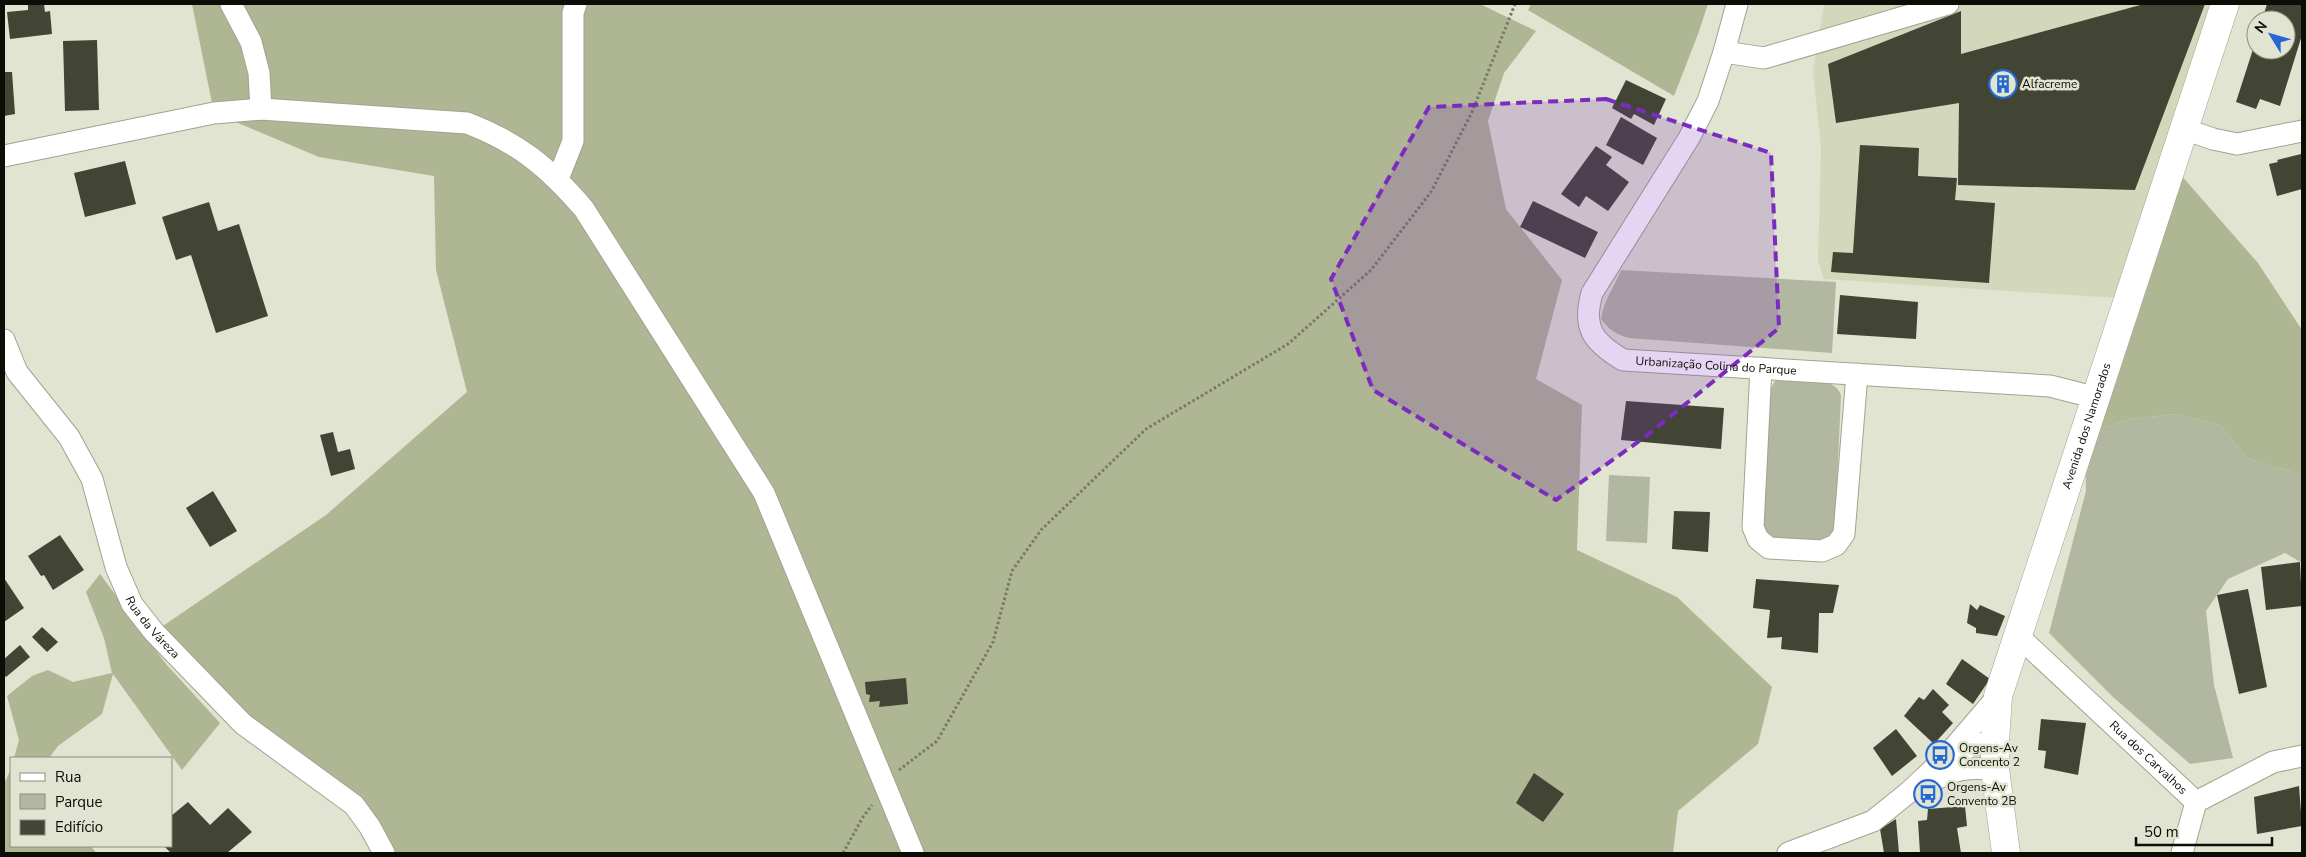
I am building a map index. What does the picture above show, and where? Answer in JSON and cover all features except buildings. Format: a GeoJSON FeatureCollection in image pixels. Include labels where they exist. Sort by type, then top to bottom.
{"type":"FeatureCollection","features":[{"type":"Feature","properties":{"kind":"street"},"geometry":{"type":"LineString","coordinates":[[231,4],[251,42],[260,73],[261,109]]}},
{"type":"Feature","properties":{"kind":"street"},"geometry":{"type":"LineString","coordinates":[[558,179],[573,141],[572,14],[576,4]]}},
{"type":"Feature","properties":{"kind":"street","name":"Urbanização Colina do Parque"},"geometry":{"type":"LineString","coordinates":[[1737,4],[1708,100],[1689,138],[1592,293],[1587,311],[1596,341],[1623,360],[2050,386],[2097,398]]}},
{"type":"Feature","properties":{"kind":"street"},"geometry":{"type":"LineString","coordinates":[[1724,52],[1764,58],[1948,4]]}},
{"type":"Feature","properties":{"kind":"street","name":"Avenida dos Namorados"},"geometry":{"type":"LineString","coordinates":[[2006,853],[1995,769],[1998,696],[2016,634],[2097,398],[2225,4]]}},
{"type":"Feature","properties":{"kind":"street"},"geometry":{"type":"LineString","coordinates":[[4,156],[214,112],[261,109],[467,123],[498,135],[525,152],[558,179],[584,209],[764,493],[913,853]]}},
{"type":"Feature","properties":{"kind":"street"},"geometry":{"type":"LineString","coordinates":[[2184,129],[2213,139],[2236,144],[2302,131]]}},
{"type":"Feature","properties":{"kind":"street","name":"Rua da Váreza"},"geometry":{"type":"LineString","coordinates":[[4,340],[17,372],[69,437],[92,479],[116,567],[132,604],[154,632],[243,724],[354,805],[384,853]]}},
{"type":"Feature","properties":{"kind":"street"},"geometry":{"type":"LineString","coordinates":[[1761,368],[1753,527],[1758,539],[1769,548],[1822,551],[1836,545],[1844,534],[1856,374]]}},
{"type":"Feature","properties":{"kind":"street","name":"Rua dos Carvalhos"},"geometry":{"type":"LineString","coordinates":[[2016,634],[2196,802],[2272,762],[2302,756]]}},
{"type":"Feature","properties":{"kind":"street"},"geometry":{"type":"LineString","coordinates":[[1788,853],[1873,821],[1910,792],[1944,760],[1998,696]]}},
{"type":"Feature","properties":{"kind":"street"},"geometry":{"type":"LineString","coordinates":[[1944,760],[1971,746],[1995,741]]}},
{"type":"Feature","properties":{"kind":"street"},"geometry":{"type":"LineString","coordinates":[[1910,792],[1952,770],[1971,768],[1995,769]]}},
{"type":"Feature","properties":{"kind":"street"},"geometry":{"type":"LineString","coordinates":[[2182,853],[2196,802]]}},
{"type":"Feature","properties":{"kind":"path"},"geometry":{"type":"LineString","coordinates":[[843,853],[863,817],[899,769],[937,740],[993,642],[1012,572],[1041,530],[1146,429],[1288,344],[1371,270],[1431,192],[1472,112],[1515,4]]}},
{"type":"Feature","properties":{"kind":"highlighted area"},"geometry":{"type":"Polygon","coordinates":[[[1606,99],[1771,153],[1779,328],[1645,437],[1556,500],[1373,390],[1331,279],[1429,107],[1606,99]]]}},
{"type":"Feature","properties":{"kind":"shaded area"},"geometry":{"type":"Polygon","coordinates":[[[192,4],[1480,4],[1536,31],[1504,73],[1488,121],[1506,209],[1562,280],[1536,379],[1582,405],[1577,550],[1677,597],[1772,687],[1758,744],[1678,811],[1673,853],[381,853],[354,805],[154,632],[326,515],[467,392],[436,270],[434,176],[319,157],[214,113],[192,4]]]}},
{"type":"Feature","properties":{"kind":"shaded area"},"geometry":{"type":"Polygon","coordinates":[[[1531,4],[1708,4],[1674,96],[1528,10],[1531,4]]]}},
{"type":"Feature","properties":{"kind":"shaded area"},"geometry":{"type":"Polygon","coordinates":[[[1824,4],[2225,4],[2115,298],[1824,279],[1818,261],[1821,149],[1813,71],[1824,4]]]}},
{"type":"Feature","properties":{"kind":"shaded area"},"geometry":{"type":"Polygon","coordinates":[[[2172,165],[2258,263],[2302,330],[2302,475],[2247,458],[2220,425],[2175,414],[2131,419],[2085,433],[2172,165]]]}},
{"type":"Feature","properties":{"kind":"shaded area"},"geometry":{"type":"Polygon","coordinates":[[[100,574],[166,664],[220,723],[182,770],[113,674],[102,714],[58,746],[50,757],[14,757],[19,740],[7,696],[32,676],[48,670],[73,682],[112,673],[104,638],[86,592],[100,574]]]}},
{"type":"Feature","properties":{"kind":"shaded area"},"geometry":{"type":"Polygon","coordinates":[[[10,771],[10,847],[92,847],[96,853],[4,853],[4,784],[10,771]]]}},
{"type":"Feature","properties":{"kind":"green space"},"geometry":{"type":"Polygon","coordinates":[[[1621,270],[1836,282],[1832,353],[1629,338],[1620,335],[1610,329],[1601,319],[1607,299],[1621,270]]]}},
{"type":"Feature","properties":{"kind":"green space"},"geometry":{"type":"Polygon","coordinates":[[[1784,378],[1824,381],[1831,384],[1841,395],[1835,529],[1831,540],[1821,543],[1774,540],[1761,528],[1770,390],[1775,381],[1784,378]]]}},
{"type":"Feature","properties":{"kind":"green space"},"geometry":{"type":"Polygon","coordinates":[[[2175,414],[2220,425],[2247,458],[2302,475],[2302,563],[2285,553],[2228,579],[2206,611],[2214,685],[2233,758],[2190,764],[2113,697],[2049,633],[2086,491],[2085,433],[2131,419],[2175,414]]]}},
{"type":"Feature","properties":{"kind":"green space"},"geometry":{"type":"Polygon","coordinates":[[[1609,475],[1650,477],[1647,543],[1606,541],[1609,475]]]}},
{"type":"Feature","properties":{"kind":"place","name":"Alfacreme"},"geometry":{"type":"Point","coordinates":[2003,84]}},
{"type":"Feature","properties":{"kind":"place","name":"Orgens-Av Concento 2"},"geometry":{"type":"Point","coordinates":[1940,755]}},
{"type":"Feature","properties":{"kind":"place","name":"Orgens-Av Convento 2B"},"geometry":{"type":"Point","coordinates":[1928,794]}}]}
